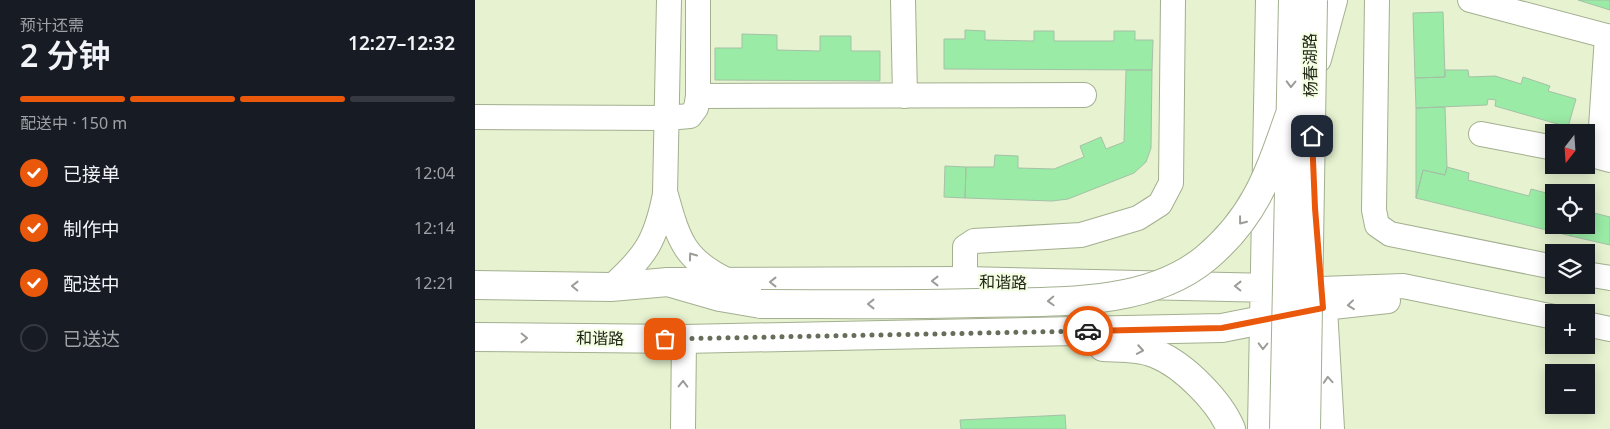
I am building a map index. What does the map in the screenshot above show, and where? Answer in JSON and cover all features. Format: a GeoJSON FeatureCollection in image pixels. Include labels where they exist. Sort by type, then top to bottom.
{"type":"FeatureCollection","features":[{"type":"Feature","properties":{"kind":"main road"},"geometry":{"type":"LineString","coordinates":[[1262,429],[1270,0]]}},
{"type":"Feature","properties":{"kind":"main road"},"geometry":{"type":"LineString","coordinates":[[1284,429],[1293,0]]}},
{"type":"Feature","properties":{"kind":"main road","name":"杨春湖路"},"geometry":{"type":"LineString","coordinates":[[1309,0],[1309,65],[1315,208],[1330,429]]}},
{"type":"Feature","properties":{"kind":"main road"},"geometry":{"type":"LineString","coordinates":[[1306,429],[1313,0]]}},
{"type":"Feature","properties":{"kind":"main road"},"geometry":{"type":"LineString","coordinates":[[1312,77],[1333,0]]}},
{"type":"Feature","properties":{"kind":"main road"},"geometry":{"type":"LineString","coordinates":[[667,282],[737,301],[761,304],[941,304],[1083,300],[1110,297],[1155,285],[1173,278],[1205,259],[1245,218],[1263,187],[1290,114]]}},
{"type":"Feature","properties":{"kind":"main road","name":"和谐路"},"geometry":{"type":"LineString","coordinates":[[475,285],[611,287],[667,282],[965,281],[1265,286],[1322,298]]}},
{"type":"Feature","properties":{"kind":"main road","name":"和谐路"},"geometry":{"type":"LineString","coordinates":[[475,337],[684,339],[1222,328],[1264,319],[1322,298]]}},
{"type":"Feature","properties":{"kind":"main road"},"geometry":{"type":"LineString","coordinates":[[1042,332],[1076,346],[1140,349],[1157,354],[1189,377],[1212,398],[1224,413],[1231,429]]}},
{"type":"Feature","properties":{"kind":"street"},"geometry":{"type":"LineString","coordinates":[[611,287],[635,265],[646,251],[658,224],[665,194],[669,0]]}},
{"type":"Feature","properties":{"kind":"street"},"geometry":{"type":"LineString","coordinates":[[475,117],[667,118],[690,116],[696,108],[698,96],[698,0]]}},
{"type":"Feature","properties":{"kind":"street"},"geometry":{"type":"LineString","coordinates":[[903,0],[905,96]]}},
{"type":"Feature","properties":{"kind":"street"},"geometry":{"type":"LineString","coordinates":[[965,281],[965,247],[974,241],[1081,235],[1138,218],[1161,204],[1171,182],[1173,0]]}},
{"type":"Feature","properties":{"kind":"street"},"geometry":{"type":"LineString","coordinates":[[1377,0],[1374,210],[1377,225],[1390,234],[1545,265]]}},
{"type":"Feature","properties":{"kind":"street"},"geometry":{"type":"LineString","coordinates":[[1470,0],[1609,36],[1599,157]]}},
{"type":"Feature","properties":{"kind":"street"},"geometry":{"type":"LineString","coordinates":[[698,96],[1084,95]]}},
{"type":"Feature","properties":{"kind":"street"},"geometry":{"type":"LineString","coordinates":[[1481,134],[1545,146]]}},
{"type":"Feature","properties":{"kind":"street"},"geometry":{"type":"LineString","coordinates":[[665,194],[677,231],[690,255],[702,267],[731,282]]}},
{"type":"Feature","properties":{"kind":"street"},"geometry":{"type":"LineString","coordinates":[[1595,276],[1610,278]]}},
{"type":"Feature","properties":{"kind":"street"},"geometry":{"type":"LineString","coordinates":[[1322,298],[1403,286],[1545,315]]}},
{"type":"Feature","properties":{"kind":"street"},"geometry":{"type":"LineString","coordinates":[[1322,298],[1410,303],[1545,330]]}},
{"type":"Feature","properties":{"kind":"street"},"geometry":{"type":"LineString","coordinates":[[1595,326],[1610,329]]}},
{"type":"Feature","properties":{"kind":"street"},"geometry":{"type":"LineString","coordinates":[[683,429],[684,339]]}},
{"type":"Feature","properties":{"kind":"street"},"geometry":{"type":"LineString","coordinates":[[1595,341],[1610,344]]}},
{"type":"Feature","properties":{"kind":"building"},"geometry":{"type":"Polygon","coordinates":[[[1578,0],[1610,0],[1610,10],[1578,0]]]}},
{"type":"Feature","properties":{"kind":"building"},"geometry":{"type":"Polygon","coordinates":[[[1443,12],[1445,77],[1415,78],[1413,13],[1443,12]]]}},
{"type":"Feature","properties":{"kind":"building"},"geometry":{"type":"Polygon","coordinates":[[[965,30],[985,31],[985,40],[1034,41],[1034,31],[1054,31],[1054,41],[1114,41],[1114,31],[1135,31],[1135,40],[1153,40],[1152,70],[944,69],[944,39],[965,39],[965,30]]]}},
{"type":"Feature","properties":{"kind":"building"},"geometry":{"type":"Polygon","coordinates":[[[742,34],[777,35],[777,50],[820,51],[820,36],[851,36],[851,51],[880,51],[880,81],[715,80],[715,48],[742,48],[742,34]]]}},
{"type":"Feature","properties":{"kind":"building"},"geometry":{"type":"Polygon","coordinates":[[[1126,70],[1152,70],[1151,148],[1146,162],[1134,173],[1068,199],[1052,201],[965,198],[966,167],[994,167],[995,155],[1018,156],[1018,168],[1054,169],[1084,157],[1080,146],[1101,137],[1106,149],[1124,142],[1126,70]]]}},
{"type":"Feature","properties":{"kind":"building"},"geometry":{"type":"Polygon","coordinates":[[[1445,70],[1468,70],[1469,77],[1495,76],[1521,84],[1523,77],[1550,86],[1548,91],[1576,99],[1569,124],[1558,124],[1495,106],[1496,100],[1488,99],[1487,105],[1416,108],[1415,78],[1445,77],[1445,70]]]}},
{"type":"Feature","properties":{"kind":"building"},"geometry":{"type":"Polygon","coordinates":[[[1445,107],[1447,167],[1445,175],[1423,170],[1416,198],[1416,108],[1445,107]]]}},
{"type":"Feature","properties":{"kind":"building"},"geometry":{"type":"Polygon","coordinates":[[[945,166],[966,167],[965,198],[944,197],[945,166]]]}},
{"type":"Feature","properties":{"kind":"building"},"geometry":{"type":"Polygon","coordinates":[[[1447,167],[1469,173],[1468,180],[1529,196],[1531,189],[1545,193],[1545,230],[1416,198],[1423,170],[1445,175],[1447,167]]]}},
{"type":"Feature","properties":{"kind":"building"},"geometry":{"type":"Polygon","coordinates":[[[1595,213],[1610,217],[1610,245],[1571,236],[1571,234],[1595,234],[1595,213]]]}},
{"type":"Feature","properties":{"kind":"building"},"geometry":{"type":"Polygon","coordinates":[[[1065,415],[1066,429],[961,429],[960,420],[1065,415]]]}},
{"type":"Feature","properties":{"kind":"way so far"},"geometry":{"type":"LineString","coordinates":[[665,339],[1088,331]]}},
{"type":"Feature","properties":{"kind":"route"},"geometry":{"type":"LineString","coordinates":[[1088,331],[1222,328],[1323,308],[1315,208],[1312,136]]}}]}
